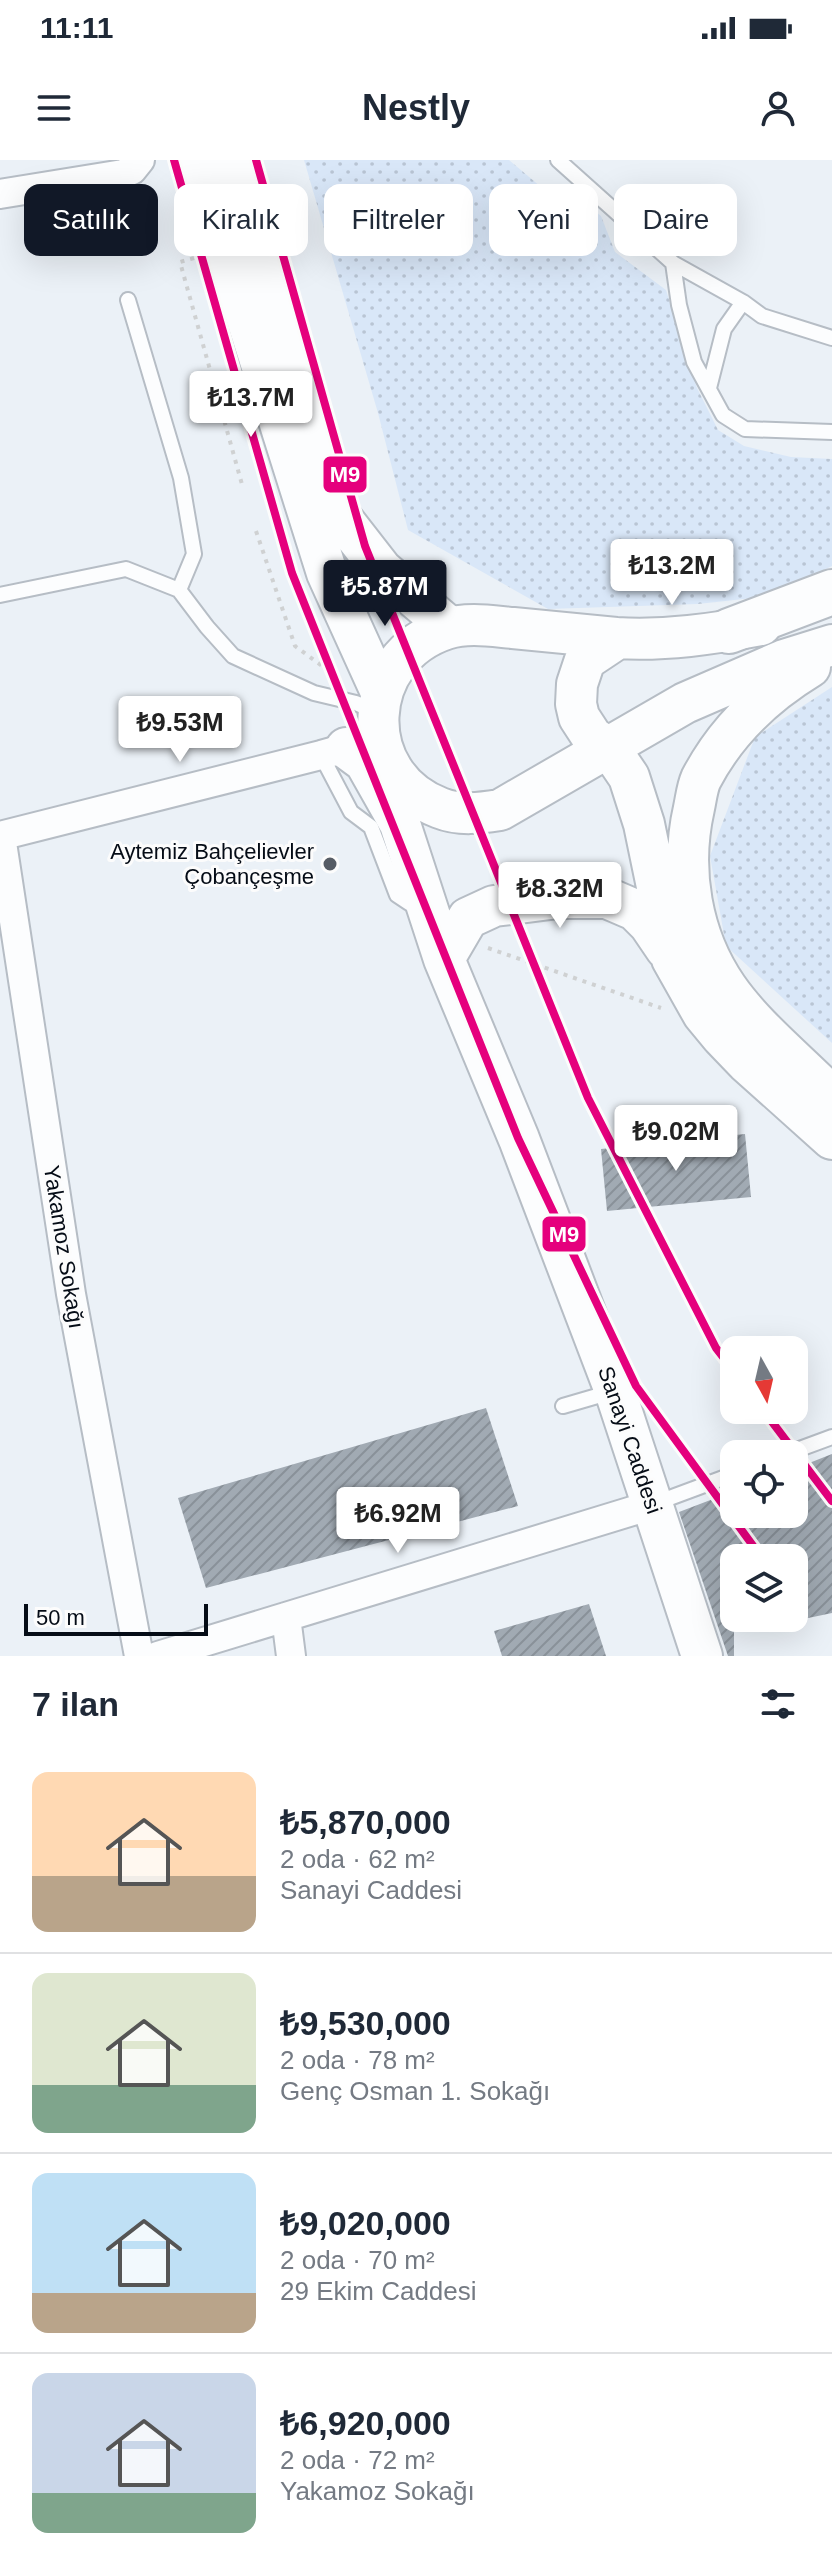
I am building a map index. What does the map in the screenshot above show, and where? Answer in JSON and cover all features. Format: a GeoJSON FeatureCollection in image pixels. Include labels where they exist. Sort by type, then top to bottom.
{"type":"FeatureCollection","features":[{"type":"Feature","properties":{"kind":"highway"},"geometry":{"type":"LineString","coordinates":[[729,631],[832,592]]}},
{"type":"Feature","properties":{"kind":"main road"},"geometry":{"type":"LineString","coordinates":[[197,160],[204,184]]}},
{"type":"Feature","properties":{"kind":"main road"},"geometry":{"type":"LineString","coordinates":[[230,160],[336,511],[382,570],[449,627]]}},
{"type":"Feature","properties":{"kind":"main road"},"geometry":{"type":"LineString","coordinates":[[226,256],[390,766],[401,784],[441,809],[470,814],[500,810]]}},
{"type":"Feature","properties":{"kind":"main road"},"geometry":{"type":"LineString","coordinates":[[371,703],[405,652],[426,637],[449,627],[474,625],[618,638],[673,639],[832,612]]}},
{"type":"Feature","properties":{"kind":"main road"},"geometry":{"type":"LineString","coordinates":[[618,638],[585,660],[577,684],[576,704],[579,717],[592,737],[610,749],[629,777],[644,824],[672,959]]}},
{"type":"Feature","properties":{"kind":"main road"},"geometry":{"type":"LineString","coordinates":[[423,895],[428,849],[442,834],[500,810],[685,703],[784,660],[832,645]]}},
{"type":"Feature","properties":{"kind":"main road"},"geometry":{"type":"LineString","coordinates":[[832,654],[782,684],[749,712],[724,743],[700,782],[690,825],[686,866],[694,915],[705,948],[725,985],[745,1012],[832,1097]]}},
{"type":"Feature","properties":{"kind":"main road","name":"Sanayi Caddesi"},"geometry":{"type":"LineString","coordinates":[[334,752],[365,762],[400,824],[423,895],[460,951],[519,1139],[615,1391],[702,1656]]}},
{"type":"Feature","properties":{"kind":"main road"},"geometry":{"type":"LineString","coordinates":[[460,951],[468,918],[494,906],[558,898],[607,898],[635,910],[649,924],[672,959],[703,1014],[746,1062],[832,1139]]}},
{"type":"Feature","properties":{"kind":"street"},"geometry":{"type":"LineString","coordinates":[[1,188],[123,174],[132,170],[140,160]]}},
{"type":"Feature","properties":{"kind":"street"},"geometry":{"type":"LineString","coordinates":[[0,836],[334,752],[367,733],[371,703]]}},
{"type":"Feature","properties":{"kind":"street","name":"Yakamoz Sokağı"},"geometry":{"type":"LineString","coordinates":[[0,836],[71,1294],[139,1656]]}},
{"type":"Feature","properties":{"kind":"street"},"geometry":{"type":"LineString","coordinates":[[158,1656],[652,1505]]}},
{"type":"Feature","properties":{"kind":"street"},"geometry":{"type":"LineString","coordinates":[[286,1617],[291,1656]]}},
{"type":"Feature","properties":{"kind":"lane"},"geometry":{"type":"LineString","coordinates":[[558,160],[673,263],[762,316],[832,338]]}},
{"type":"Feature","properties":{"kind":"lane"},"geometry":{"type":"LineString","coordinates":[[673,263],[679,305],[694,362],[723,415],[745,429],[832,432]]}},
{"type":"Feature","properties":{"kind":"lane"},"geometry":{"type":"LineString","coordinates":[[128,300],[181,478],[194,554],[179,590]]}},
{"type":"Feature","properties":{"kind":"lane"},"geometry":{"type":"LineString","coordinates":[[709,388],[724,329],[743,302]]}},
{"type":"Feature","properties":{"kind":"lane"},"geometry":{"type":"LineString","coordinates":[[0,595],[126,569],[179,590],[233,656],[314,693],[371,703]]}},
{"type":"Feature","properties":{"kind":"lane"},"geometry":{"type":"LineString","coordinates":[[563,1406],[615,1391]]}},
{"type":"Feature","properties":{"kind":"lane"},"geometry":{"type":"LineString","coordinates":[[808,1446],[832,1437]]}},
{"type":"Feature","properties":{"kind":"lane"},"geometry":{"type":"LineString","coordinates":[[652,1505],[720,1479]]}},
{"type":"Feature","properties":{"kind":"path"},"geometry":{"type":"LineString","coordinates":[[202,256],[180,262],[243,488]]}},
{"type":"Feature","properties":{"kind":"path"},"geometry":{"type":"LineString","coordinates":[[256,531],[295,646],[371,703]]}},
{"type":"Feature","properties":{"kind":"path"},"geometry":{"type":"LineString","coordinates":[[460,951],[670,1011],[703,1014]]}},
{"type":"Feature","properties":{"kind":"shaded area"},"geometry":{"type":"Polygon","coordinates":[[[304,160],[509,160],[537,184],[489,184],[489,256],[598,256],[598,214],[614,256],[620,256],[666,290],[697,388],[718,430],[744,446],[791,457],[832,459],[832,566],[770,596],[698,604],[548,609],[408,530],[332,256],[473,256],[473,184],[324,184],[324,228],[304,160]]]}},
{"type":"Feature","properties":{"kind":"shaded area"},"geometry":{"type":"Polygon","coordinates":[[[832,687],[832,1043],[726,946],[710,856],[755,737],[832,687]]]}},
{"type":"Feature","properties":{"kind":"building"},"geometry":{"type":"Polygon","coordinates":[[[745,1134],[751,1197],[607,1211],[601,1149],[745,1134]]]}},
{"type":"Feature","properties":{"kind":"building"},"geometry":{"type":"Polygon","coordinates":[[[486,1408],[518,1506],[206,1588],[178,1498],[486,1408]]]}},
{"type":"Feature","properties":{"kind":"building"},"geometry":{"type":"Polygon","coordinates":[[[832,1454],[832,1613],[808,1618],[808,1544],[720,1544],[720,1632],[734,1632],[734,1656],[728,1656],[679,1512],[720,1496],[720,1528],[808,1528],[808,1463],[832,1454]]]}},
{"type":"Feature","properties":{"kind":"building"},"geometry":{"type":"Polygon","coordinates":[[[589,1604],[606,1656],[502,1656],[494,1631],[589,1604]]]}},
{"type":"Feature","properties":{"kind":"transit line","name":"M9"},"geometry":{"type":"LineString","coordinates":[[174,160],[292,573],[518,1138],[636,1386],[752,1544]]}},
{"type":"Feature","properties":{"kind":"transit line","name":"M9"},"geometry":{"type":"LineString","coordinates":[[256,160],[365,546],[588,1098],[720,1353]]}},
{"type":"Feature","properties":{"kind":"transit line","name":"M9"},"geometry":{"type":"LineString","coordinates":[[774,1424],[832,1501]]}},
{"type":"Feature","properties":{"kind":"place","name":"Aytemiz Bahçelievler Çobançeşme"},"geometry":{"type":"Point","coordinates":[330,864]}}]}
